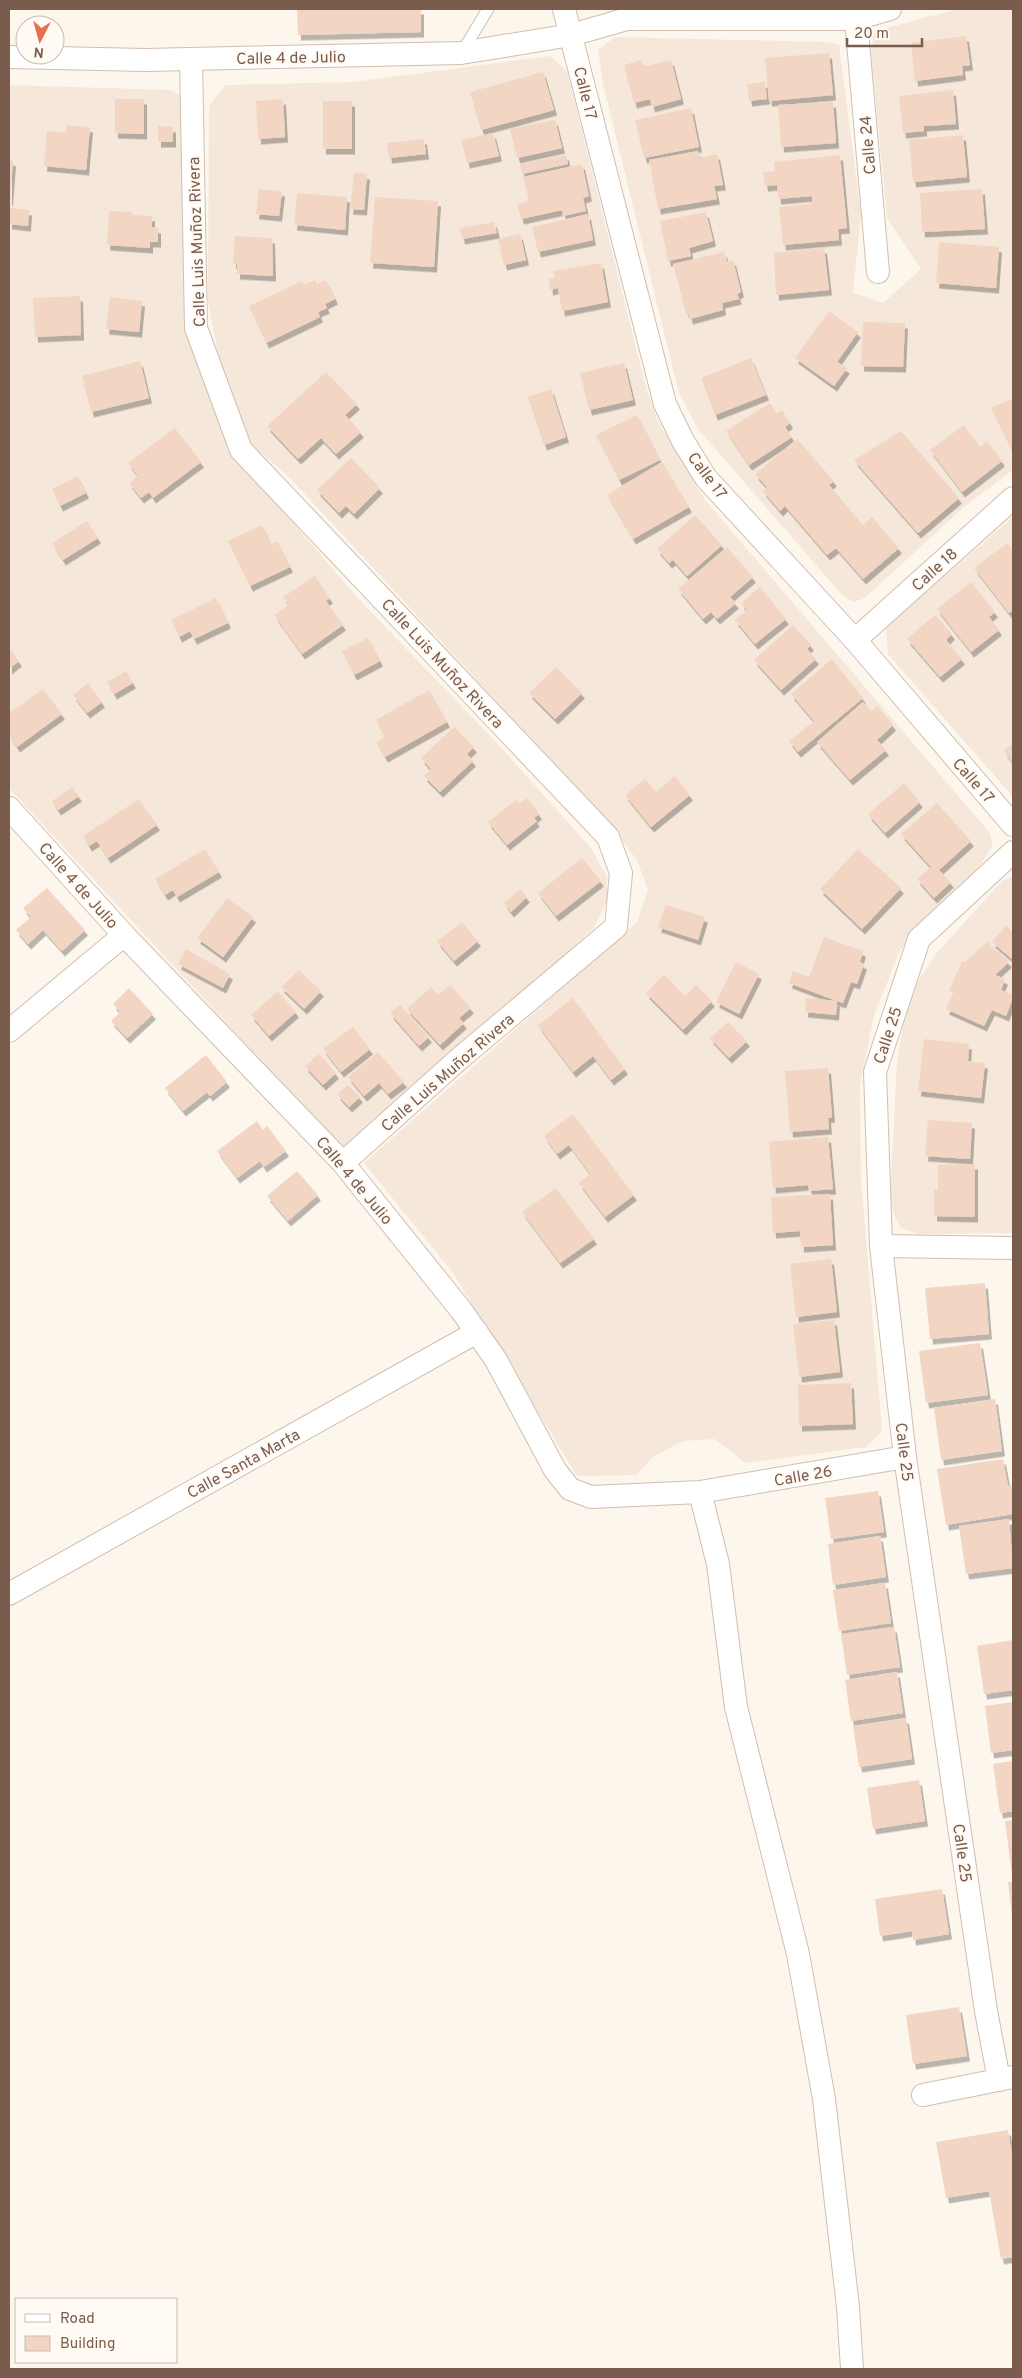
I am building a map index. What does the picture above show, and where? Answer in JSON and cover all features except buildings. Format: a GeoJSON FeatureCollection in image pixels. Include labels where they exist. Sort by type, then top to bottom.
{"type":"FeatureCollection","features":[{"type":"Feature","properties":{"kind":"street","name":"Calle 17"},"geometry":{"type":"LineString","coordinates":[[564,9],[665,404],[683,441],[706,478],[855,640],[1013,825]]}},
{"type":"Feature","properties":{"kind":"street","name":"Calle 4 de Julio"},"geometry":{"type":"LineString","coordinates":[[9,57],[191,59],[461,53],[571,35],[628,19],[856,19],[890,9]]}},
{"type":"Feature","properties":{"kind":"street","name":"Calle 24"},"geometry":{"type":"LineString","coordinates":[[856,19],[878,272]]}},
{"type":"Feature","properties":{"kind":"street","name":"Calle Luis Muñoz Rivera"},"geometry":{"type":"LineString","coordinates":[[191,59],[196,328],[241,450],[608,837],[620,873],[616,927],[460,1059],[343,1163]]}},
{"type":"Feature","properties":{"kind":"street","name":"Calle 18"},"geometry":{"type":"LineString","coordinates":[[855,640],[1013,498]]}},
{"type":"Feature","properties":{"kind":"street","name":"Calle 4 de Julio"},"geometry":{"type":"LineString","coordinates":[[9,808],[124,935],[343,1163],[477,1332],[496,1360],[555,1470],[570,1489],[591,1497],[700,1492]]}},
{"type":"Feature","properties":{"kind":"street","name":"Calle 25"},"geometry":{"type":"LineString","coordinates":[[1006,2079],[986,2011],[905,1457],[881,1246],[875,1072],[885,1036],[919,939],[1013,852]]}},
{"type":"Feature","properties":{"kind":"street"},"geometry":{"type":"LineString","coordinates":[[9,1031],[124,935]]}},
{"type":"Feature","properties":{"kind":"street"},"geometry":{"type":"LineString","coordinates":[[881,1246],[1013,1248]]}},
{"type":"Feature","properties":{"kind":"street","name":"Calle Santa Marta"},"geometry":{"type":"LineString","coordinates":[[9,1594],[477,1332]]}},
{"type":"Feature","properties":{"kind":"street","name":"Calle 26"},"geometry":{"type":"LineString","coordinates":[[700,1492],[905,1457]]}},
{"type":"Feature","properties":{"kind":"street"},"geometry":{"type":"LineString","coordinates":[[700,1492],[718,1564],[736,1707],[798,1954],[824,2099],[848,2307],[852,2369]]}},
{"type":"Feature","properties":{"kind":"street"},"geometry":{"type":"LineString","coordinates":[[924,2095],[1006,2079]]}},
{"type":"Feature","properties":{"kind":"lane"},"geometry":{"type":"LineString","coordinates":[[461,53],[488,9]]}},
{"type":"Feature","properties":{"kind":"shaded area"},"geometry":{"type":"Polygon","coordinates":[[[958,9],[1013,9],[1013,470],[964,507],[865,598],[854,602],[843,596],[698,429],[679,393],[603,84],[598,50],[615,37],[828,42],[839,45],[861,213],[853,293],[883,303],[921,269],[887,218],[871,52],[875,31],[958,9]]]}},
{"type":"Feature","properties":{"kind":"shaded area"},"geometry":{"type":"Polygon","coordinates":[[[550,56],[567,71],[645,384],[658,421],[706,501],[989,832],[993,845],[974,875],[900,950],[874,1016],[860,1084],[861,1179],[882,1431],[866,1447],[745,1463],[715,1439],[683,1441],[653,1457],[636,1475],[577,1476],[453,1273],[364,1163],[637,922],[648,890],[637,860],[609,823],[290,478],[244,438],[222,375],[208,302],[209,106],[225,85],[353,82],[550,56]]]}},
{"type":"Feature","properties":{"kind":"shaded area"},"geometry":{"type":"Polygon","coordinates":[[[9,85],[170,90],[182,97],[187,329],[231,451],[365,606],[495,741],[591,848],[607,877],[607,902],[593,929],[351,1148],[339,1145],[9,788],[9,85]]]}},
{"type":"Feature","properties":{"kind":"shaded area"},"geometry":{"type":"Polygon","coordinates":[[[1013,517],[1013,797],[888,654],[886,627],[1013,517]]]}},
{"type":"Feature","properties":{"kind":"shaded area"},"geometry":{"type":"Polygon","coordinates":[[[1013,876],[1013,1233],[918,1234],[901,1228],[895,1217],[890,1200],[897,1060],[908,997],[935,955],[1003,880],[1013,876]]]}}]}
